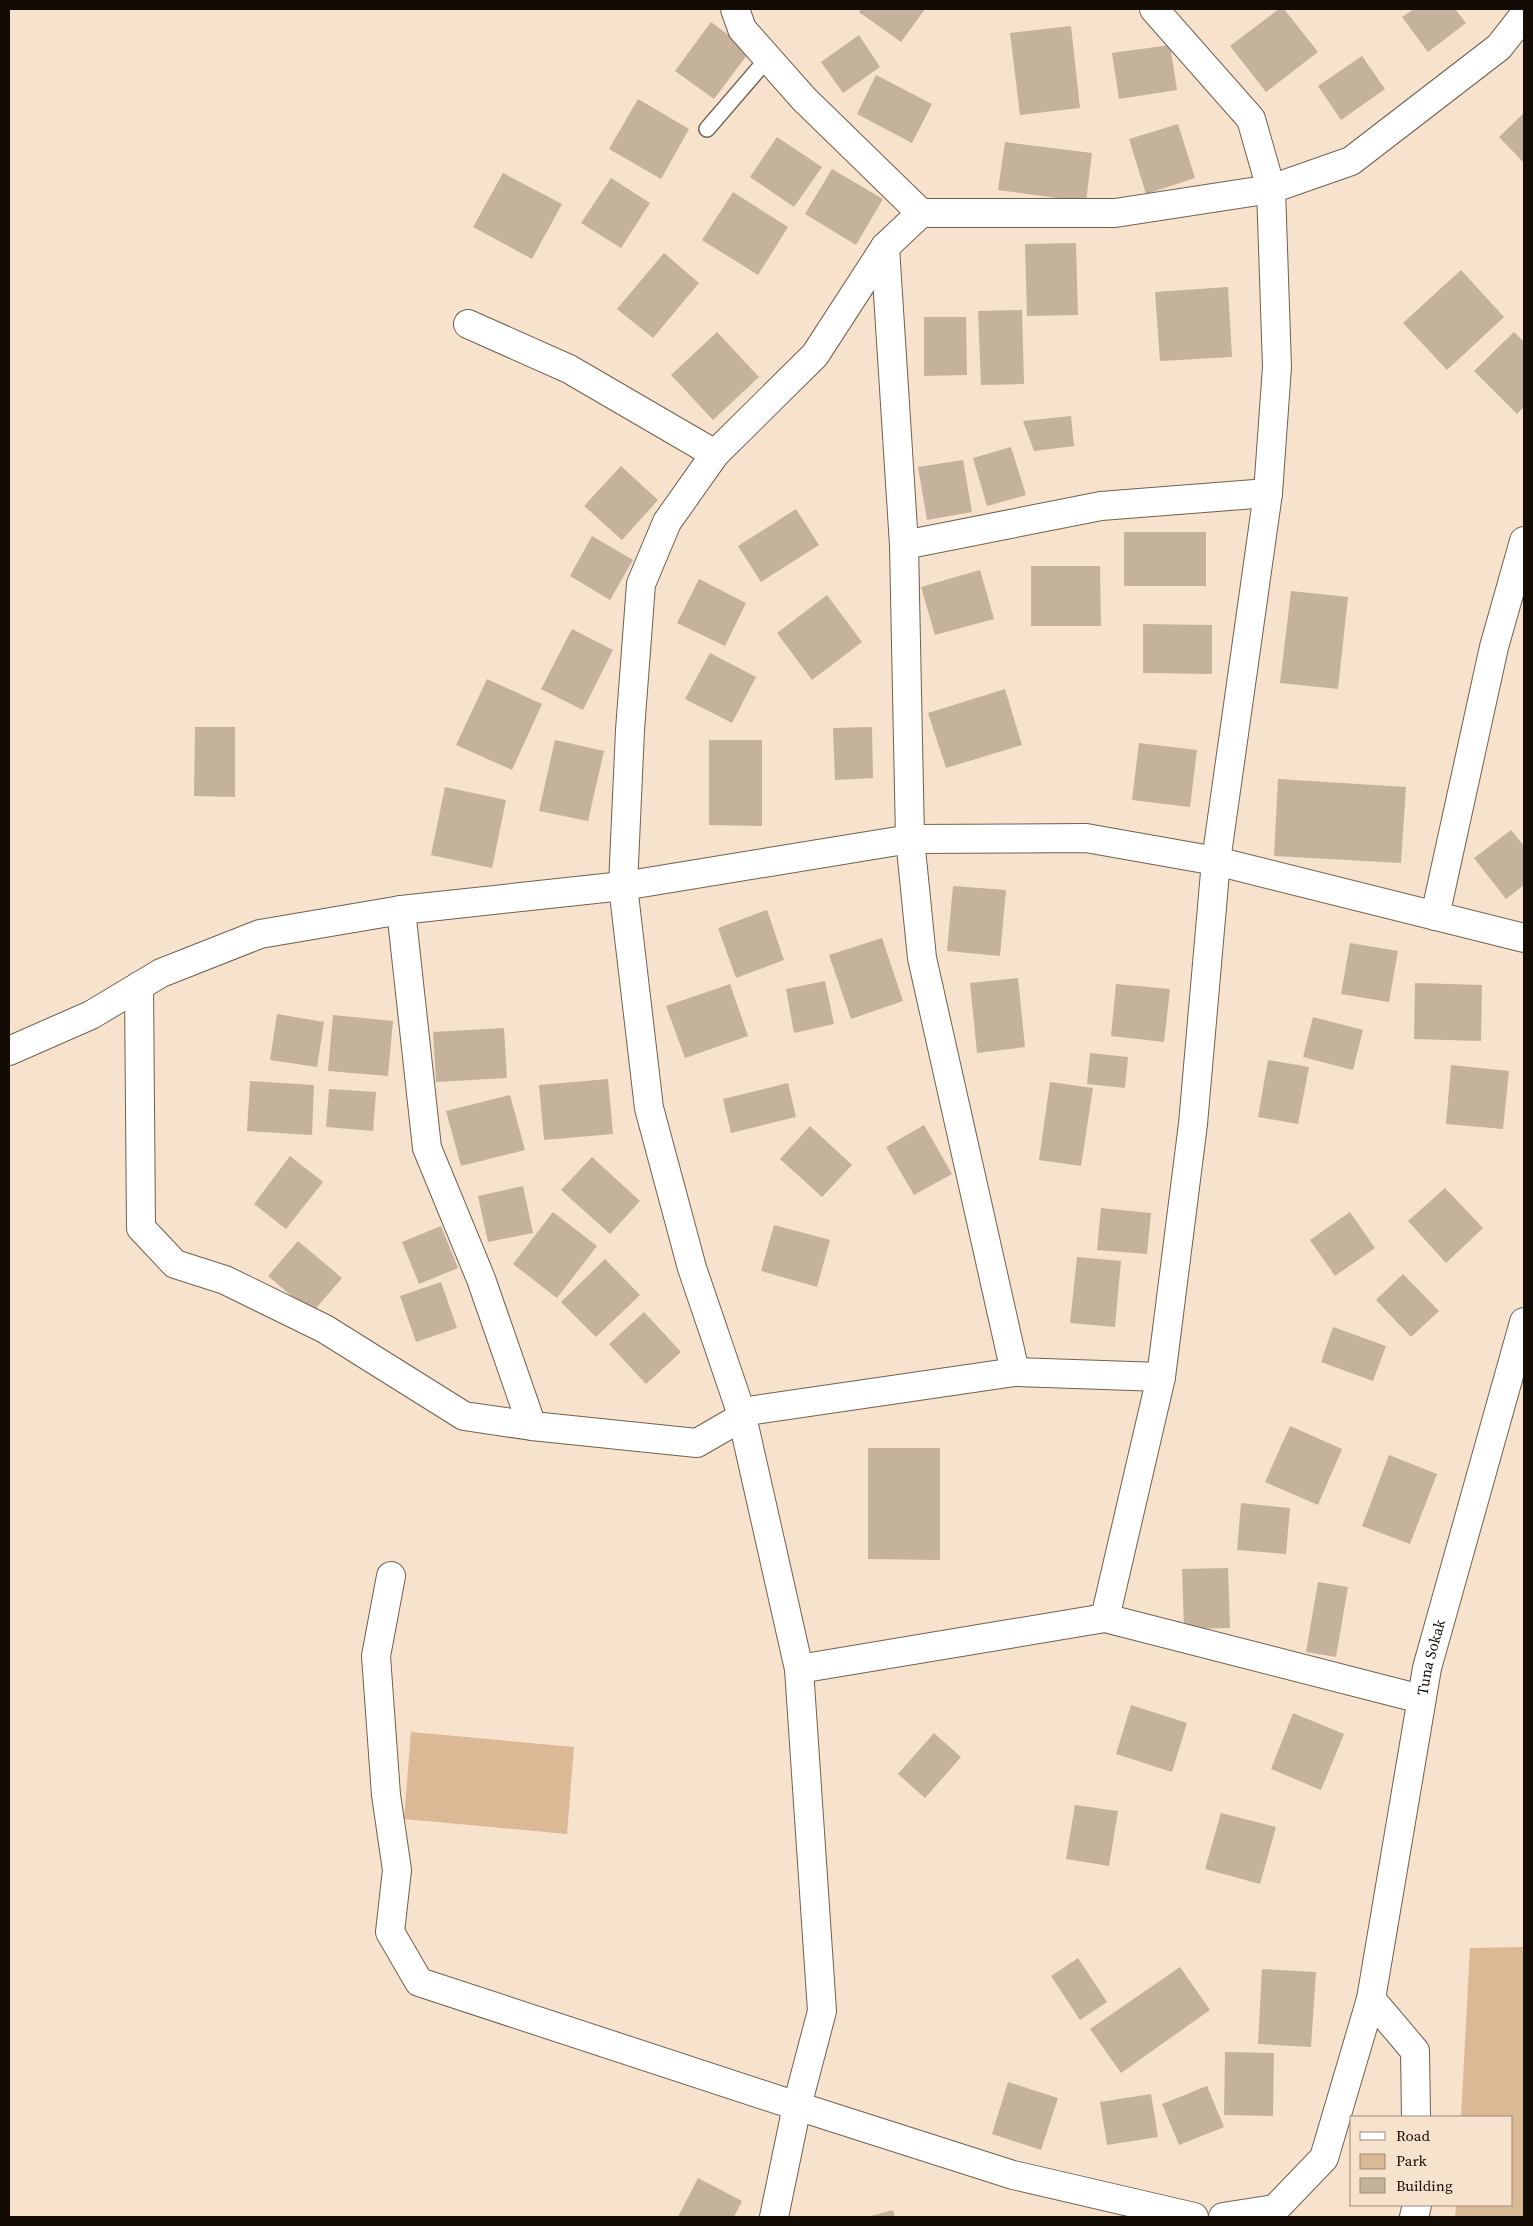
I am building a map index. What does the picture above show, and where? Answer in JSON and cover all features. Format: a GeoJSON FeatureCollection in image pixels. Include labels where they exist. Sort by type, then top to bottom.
{"type":"FeatureCollection","features":[{"type":"Feature","properties":{"kind":"street"},"geometry":{"type":"LineString","coordinates":[[735,9],[742,29],[804,99],[921,213]]}},
{"type":"Feature","properties":{"kind":"street"},"geometry":{"type":"LineString","coordinates":[[1105,1618],[1161,1377],[1193,1124],[1216,861],[1268,493],[1277,367],[1271,190],[1251,119],[1154,9]]}},
{"type":"Feature","properties":{"kind":"street"},"geometry":{"type":"LineString","coordinates":[[774,2217],[797,2106],[822,2011],[799,1669],[741,1414],[692,1268],[650,1108],[623,886],[630,730],[640,584],[667,522],[715,454],[815,355],[884,247],[921,213],[1115,213],[1271,190],[1351,161],[1499,47],[1524,15]]}},
{"type":"Feature","properties":{"kind":"street"},"geometry":{"type":"LineString","coordinates":[[884,247],[904,545],[910,839],[922,958],[1014,1372]]}},
{"type":"Feature","properties":{"kind":"street"},"geometry":{"type":"LineString","coordinates":[[468,324],[569,370],[715,454]]}},
{"type":"Feature","properties":{"kind":"street"},"geometry":{"type":"LineString","coordinates":[[904,545],[1101,506],[1268,493]]}},
{"type":"Feature","properties":{"kind":"street"},"geometry":{"type":"LineString","coordinates":[[1435,916],[1494,647],[1524,541]]}},
{"type":"Feature","properties":{"kind":"street"},"geometry":{"type":"LineString","coordinates":[[9,1051],[91,1015],[161,972],[260,934],[401,910],[623,886],[910,839],[1086,838],[1216,861],[1524,938]]}},
{"type":"Feature","properties":{"kind":"street"},"geometry":{"type":"LineString","coordinates":[[401,910],[427,1148],[481,1279],[532,1426]]}},
{"type":"Feature","properties":{"kind":"street"},"geometry":{"type":"LineString","coordinates":[[139,986],[141,1228],[175,1264],[225,1280],[325,1329],[464,1416],[532,1426],[696,1443],[741,1414],[1014,1372],[1161,1377]]}},
{"type":"Feature","properties":{"kind":"street","name":"Tuna Sokak"},"geometry":{"type":"LineString","coordinates":[[1223,2217],[1275,2209],[1324,2158],[1371,1999],[1427,1668],[1524,1322]]}},
{"type":"Feature","properties":{"kind":"street"},"geometry":{"type":"LineString","coordinates":[[391,1576],[376,1656],[386,1795],[397,1870],[390,1932],[419,1982],[1013,2175],[1194,2217]]}},
{"type":"Feature","properties":{"kind":"street"},"geometry":{"type":"LineString","coordinates":[[799,1669],[1105,1618],[1421,1699]]}},
{"type":"Feature","properties":{"kind":"street"},"geometry":{"type":"LineString","coordinates":[[1371,1999],[1415,2051],[1416,2116]]}},
{"type":"Feature","properties":{"kind":"lane"},"geometry":{"type":"LineString","coordinates":[[707,129],[768,58]]}},
{"type":"Feature","properties":{"kind":"green space"},"geometry":{"type":"Polygon","coordinates":[[[411,1732],[574,1747],[567,1834],[404,1819],[411,1732]]]}},
{"type":"Feature","properties":{"kind":"green space"},"geometry":{"type":"Polygon","coordinates":[[[1524,1947],[1524,2217],[1455,2217],[1456,2206],[1513,2206],[1513,2116],[1461,2116],[1470,1948],[1524,1947]]]}},
{"type":"Feature","properties":{"kind":"building"},"geometry":{"type":"Polygon","coordinates":[[[861,9],[925,9],[901,42],[859,12],[861,9]]]}},
{"type":"Feature","properties":{"kind":"building"},"geometry":{"type":"Polygon","coordinates":[[[1279,9],[1284,9],[1318,52],[1266,92],[1230,46],[1279,9]]]}},
{"type":"Feature","properties":{"kind":"building"},"geometry":{"type":"Polygon","coordinates":[[[1414,9],[1455,9],[1466,23],[1428,52],[1402,17],[1414,9]]]}},
{"type":"Feature","properties":{"kind":"building"},"geometry":{"type":"Polygon","coordinates":[[[711,22],[750,51],[714,99],[675,71],[711,22]]]}},
{"type":"Feature","properties":{"kind":"building"},"geometry":{"type":"Polygon","coordinates":[[[1071,26],[1080,108],[1020,115],[1010,33],[1071,26]]]}},
{"type":"Feature","properties":{"kind":"building"},"geometry":{"type":"Polygon","coordinates":[[[859,35],[880,67],[843,93],[821,62],[859,35]]]}},
{"type":"Feature","properties":{"kind":"building"},"geometry":{"type":"Polygon","coordinates":[[[1170,45],[1177,90],[1119,99],[1112,53],[1170,45]]]}},
{"type":"Feature","properties":{"kind":"building"},"geometry":{"type":"Polygon","coordinates":[[[1362,56],[1385,89],[1341,120],[1318,86],[1362,56]]]}},
{"type":"Feature","properties":{"kind":"building"},"geometry":{"type":"Polygon","coordinates":[[[876,75],[932,104],[912,143],[857,114],[876,75]]]}},
{"type":"Feature","properties":{"kind":"building"},"geometry":{"type":"Polygon","coordinates":[[[638,99],[689,129],[661,179],[609,149],[638,99]]]}},
{"type":"Feature","properties":{"kind":"building"},"geometry":{"type":"Polygon","coordinates":[[[1524,113],[1524,163],[1499,137],[1524,113]]]}},
{"type":"Feature","properties":{"kind":"building"},"geometry":{"type":"Polygon","coordinates":[[[1178,124],[1195,178],[1146,194],[1129,139],[1178,124]]]}},
{"type":"Feature","properties":{"kind":"building"},"geometry":{"type":"Polygon","coordinates":[[[777,137],[822,167],[794,207],[750,177],[777,137]]]}},
{"type":"Feature","properties":{"kind":"building"},"geometry":{"type":"Polygon","coordinates":[[[1005,142],[1092,153],[1086,202],[998,190],[1005,142]]]}},
{"type":"Feature","properties":{"kind":"building"},"geometry":{"type":"Polygon","coordinates":[[[832,169],[883,199],[856,245],[805,214],[832,169]]]}},
{"type":"Feature","properties":{"kind":"building"},"geometry":{"type":"Polygon","coordinates":[[[503,173],[562,204],[532,259],[473,227],[503,173]]]}},
{"type":"Feature","properties":{"kind":"building"},"geometry":{"type":"Polygon","coordinates":[[[611,178],[650,203],[621,248],[581,223],[611,178]]]}},
{"type":"Feature","properties":{"kind":"building"},"geometry":{"type":"Polygon","coordinates":[[[733,192],[788,227],[758,275],[702,240],[733,192]]]}},
{"type":"Feature","properties":{"kind":"building"},"geometry":{"type":"Polygon","coordinates":[[[1076,243],[1078,315],[1027,316],[1025,244],[1076,243]]]}},
{"type":"Feature","properties":{"kind":"building"},"geometry":{"type":"Polygon","coordinates":[[[664,253],[699,283],[653,338],[617,309],[664,253]]]}},
{"type":"Feature","properties":{"kind":"building"},"geometry":{"type":"Polygon","coordinates":[[[1461,270],[1504,317],[1447,370],[1403,323],[1461,270]]]}},
{"type":"Feature","properties":{"kind":"building"},"geometry":{"type":"Polygon","coordinates":[[[1228,287],[1232,357],[1160,361],[1155,292],[1228,287]]]}},
{"type":"Feature","properties":{"kind":"building"},"geometry":{"type":"Polygon","coordinates":[[[1022,310],[1024,384],[981,385],[978,311],[1022,310]]]}},
{"type":"Feature","properties":{"kind":"building"},"geometry":{"type":"Polygon","coordinates":[[[924,317],[966,317],[967,375],[924,376],[924,317]]]}},
{"type":"Feature","properties":{"kind":"building"},"geometry":{"type":"Polygon","coordinates":[[[717,332],[759,377],[713,420],[671,375],[717,332]]]}},
{"type":"Feature","properties":{"kind":"building"},"geometry":{"type":"Polygon","coordinates":[[[1514,332],[1524,342],[1524,407],[1517,414],[1474,371],[1514,332]]]}},
{"type":"Feature","properties":{"kind":"building"},"geometry":{"type":"Polygon","coordinates":[[[1071,416],[1074,446],[1034,451],[1023,421],[1071,416]]]}},
{"type":"Feature","properties":{"kind":"building"},"geometry":{"type":"Polygon","coordinates":[[[1011,447],[1026,495],[987,506],[973,458],[1011,447]]]}},
{"type":"Feature","properties":{"kind":"building"},"geometry":{"type":"Polygon","coordinates":[[[963,460],[972,512],[927,520],[918,467],[963,460]]]}},
{"type":"Feature","properties":{"kind":"building"},"geometry":{"type":"Polygon","coordinates":[[[621,466],[658,500],[622,540],[584,506],[621,466]]]}},
{"type":"Feature","properties":{"kind":"building"},"geometry":{"type":"Polygon","coordinates":[[[796,509],[819,545],[761,582],[738,546],[796,509]]]}},
{"type":"Feature","properties":{"kind":"building"},"geometry":{"type":"Polygon","coordinates":[[[1124,532],[1206,532],[1206,586],[1124,586],[1124,532]]]}},
{"type":"Feature","properties":{"kind":"building"},"geometry":{"type":"Polygon","coordinates":[[[592,536],[633,560],[610,600],[570,576],[592,536]]]}},
{"type":"Feature","properties":{"kind":"building"},"geometry":{"type":"Polygon","coordinates":[[[1031,566],[1100,566],[1101,626],[1031,626],[1031,566]]]}},
{"type":"Feature","properties":{"kind":"building"},"geometry":{"type":"Polygon","coordinates":[[[980,570],[994,619],[935,635],[921,587],[980,570]]]}},
{"type":"Feature","properties":{"kind":"building"},"geometry":{"type":"Polygon","coordinates":[[[699,579],[746,603],[725,646],[677,623],[699,579]]]}},
{"type":"Feature","properties":{"kind":"building"},"geometry":{"type":"Polygon","coordinates":[[[1291,591],[1348,597],[1338,689],[1280,683],[1291,591]]]}},
{"type":"Feature","properties":{"kind":"building"},"geometry":{"type":"Polygon","coordinates":[[[827,595],[862,642],[812,680],[777,633],[827,595]]]}},
{"type":"Feature","properties":{"kind":"building"},"geometry":{"type":"Polygon","coordinates":[[[1143,624],[1212,625],[1212,674],[1143,673],[1143,624]]]}},
{"type":"Feature","properties":{"kind":"building"},"geometry":{"type":"Polygon","coordinates":[[[572,629],[613,650],[583,710],[541,689],[572,629]]]}},
{"type":"Feature","properties":{"kind":"building"},"geometry":{"type":"Polygon","coordinates":[[[710,653],[756,677],[732,723],[685,699],[710,653]]]}},
{"type":"Feature","properties":{"kind":"building"},"geometry":{"type":"Polygon","coordinates":[[[487,679],[542,704],[512,770],[456,745],[487,679]]]}},
{"type":"Feature","properties":{"kind":"building"},"geometry":{"type":"Polygon","coordinates":[[[1005,689],[1022,745],[946,768],[928,713],[1005,689]]]}},
{"type":"Feature","properties":{"kind":"building"},"geometry":{"type":"Polygon","coordinates":[[[195,727],[235,727],[235,797],[194,796],[195,727]]]}},
{"type":"Feature","properties":{"kind":"building"},"geometry":{"type":"Polygon","coordinates":[[[872,727],[873,778],[835,780],[833,728],[872,727]]]}},
{"type":"Feature","properties":{"kind":"building"},"geometry":{"type":"Polygon","coordinates":[[[555,740],[604,751],[588,821],[539,811],[555,740]]]}},
{"type":"Feature","properties":{"kind":"building"},"geometry":{"type":"Polygon","coordinates":[[[709,740],[762,740],[762,826],[709,825],[709,740]]]}},
{"type":"Feature","properties":{"kind":"building"},"geometry":{"type":"Polygon","coordinates":[[[1139,743],[1197,750],[1190,807],[1132,800],[1139,743]]]}},
{"type":"Feature","properties":{"kind":"building"},"geometry":{"type":"Polygon","coordinates":[[[1278,779],[1406,787],[1401,863],[1274,856],[1278,779]]]}},
{"type":"Feature","properties":{"kind":"building"},"geometry":{"type":"Polygon","coordinates":[[[445,787],[506,800],[492,868],[431,855],[445,787]]]}},
{"type":"Feature","properties":{"kind":"building"},"geometry":{"type":"Polygon","coordinates":[[[1511,830],[1524,846],[1524,885],[1506,899],[1474,858],[1511,830]]]}},
{"type":"Feature","properties":{"kind":"building"},"geometry":{"type":"Polygon","coordinates":[[[953,886],[1006,890],[1000,956],[947,951],[953,886]]]}},
{"type":"Feature","properties":{"kind":"building"},"geometry":{"type":"Polygon","coordinates":[[[767,910],[784,960],[736,978],[718,928],[767,910]]]}},
{"type":"Feature","properties":{"kind":"building"},"geometry":{"type":"Polygon","coordinates":[[[882,938],[903,1001],[851,1019],[829,955],[882,938]]]}},
{"type":"Feature","properties":{"kind":"building"},"geometry":{"type":"Polygon","coordinates":[[[1350,943],[1398,951],[1389,1002],[1341,994],[1350,943]]]}},
{"type":"Feature","properties":{"kind":"building"},"geometry":{"type":"Polygon","coordinates":[[[1018,978],[1025,1047],[977,1053],[970,983],[1018,978]]]}},
{"type":"Feature","properties":{"kind":"building"},"geometry":{"type":"Polygon","coordinates":[[[825,981],[834,1024],[794,1033],[786,989],[825,981]]]}},
{"type":"Feature","properties":{"kind":"building"},"geometry":{"type":"Polygon","coordinates":[[[1415,983],[1482,985],[1481,1041],[1414,1039],[1415,983]]]}},
{"type":"Feature","properties":{"kind":"building"},"geometry":{"type":"Polygon","coordinates":[[[730,984],[748,1036],[685,1058],[666,1006],[730,984]]]}},
{"type":"Feature","properties":{"kind":"building"},"geometry":{"type":"Polygon","coordinates":[[[1116,984],[1170,989],[1164,1042],[1111,1036],[1116,984]]]}},
{"type":"Feature","properties":{"kind":"building"},"geometry":{"type":"Polygon","coordinates":[[[277,1014],[324,1022],[317,1067],[270,1060],[277,1014]]]}},
{"type":"Feature","properties":{"kind":"building"},"geometry":{"type":"Polygon","coordinates":[[[333,1015],[393,1021],[388,1076],[328,1071],[333,1015]]]}},
{"type":"Feature","properties":{"kind":"building"},"geometry":{"type":"Polygon","coordinates":[[[1313,1017],[1363,1030],[1353,1070],[1303,1057],[1313,1017]]]}},
{"type":"Feature","properties":{"kind":"building"},"geometry":{"type":"Polygon","coordinates":[[[504,1028],[507,1078],[436,1082],[433,1032],[504,1028]]]}},
{"type":"Feature","properties":{"kind":"building"},"geometry":{"type":"Polygon","coordinates":[[[1090,1053],[1128,1057],[1125,1088],[1087,1084],[1090,1053]]]}},
{"type":"Feature","properties":{"kind":"building"},"geometry":{"type":"Polygon","coordinates":[[[1268,1060],[1309,1067],[1298,1124],[1258,1117],[1268,1060]]]}},
{"type":"Feature","properties":{"kind":"building"},"geometry":{"type":"Polygon","coordinates":[[[1451,1065],[1509,1071],[1503,1129],[1446,1124],[1451,1065]]]}},
{"type":"Feature","properties":{"kind":"building"},"geometry":{"type":"Polygon","coordinates":[[[608,1079],[613,1134],[544,1140],[539,1085],[608,1079]]]}},
{"type":"Feature","properties":{"kind":"building"},"geometry":{"type":"Polygon","coordinates":[[[250,1081],[314,1085],[312,1135],[247,1131],[250,1081]]]}},
{"type":"Feature","properties":{"kind":"building"},"geometry":{"type":"Polygon","coordinates":[[[1050,1082],[1093,1088],[1081,1166],[1039,1160],[1050,1082]]]}},
{"type":"Feature","properties":{"kind":"building"},"geometry":{"type":"Polygon","coordinates":[[[788,1083],[796,1117],[731,1133],[723,1099],[788,1083]]]}},
{"type":"Feature","properties":{"kind":"building"},"geometry":{"type":"Polygon","coordinates":[[[329,1089],[376,1092],[373,1131],[326,1127],[329,1089]]]}},
{"type":"Feature","properties":{"kind":"building"},"geometry":{"type":"Polygon","coordinates":[[[510,1095],[525,1150],[461,1166],[446,1111],[510,1095]]]}},
{"type":"Feature","properties":{"kind":"building"},"geometry":{"type":"Polygon","coordinates":[[[924,1125],[952,1174],[914,1195],[886,1147],[924,1125]]]}},
{"type":"Feature","properties":{"kind":"building"},"geometry":{"type":"Polygon","coordinates":[[[810,1126],[852,1165],[822,1197],[780,1159],[810,1126]]]}},
{"type":"Feature","properties":{"kind":"building"},"geometry":{"type":"Polygon","coordinates":[[[290,1156],[323,1182],[286,1229],[254,1204],[290,1156]]]}},
{"type":"Feature","properties":{"kind":"building"},"geometry":{"type":"Polygon","coordinates":[[[592,1157],[640,1201],[610,1234],[561,1190],[592,1157]]]}},
{"type":"Feature","properties":{"kind":"building"},"geometry":{"type":"Polygon","coordinates":[[[523,1186],[533,1233],[488,1242],[478,1196],[523,1186]]]}},
{"type":"Feature","properties":{"kind":"building"},"geometry":{"type":"Polygon","coordinates":[[[1445,1188],[1483,1228],[1446,1263],[1408,1221],[1445,1188]]]}},
{"type":"Feature","properties":{"kind":"building"},"geometry":{"type":"Polygon","coordinates":[[[1101,1208],[1151,1213],[1147,1254],[1097,1250],[1101,1208]]]}},
{"type":"Feature","properties":{"kind":"building"},"geometry":{"type":"Polygon","coordinates":[[[553,1212],[597,1246],[557,1298],[513,1264],[553,1212]]]}},
{"type":"Feature","properties":{"kind":"building"},"geometry":{"type":"Polygon","coordinates":[[[1350,1212],[1375,1248],[1335,1276],[1310,1240],[1350,1212]]]}},
{"type":"Feature","properties":{"kind":"building"},"geometry":{"type":"Polygon","coordinates":[[[774,1225],[830,1240],[817,1287],[761,1271],[774,1225]]]}},
{"type":"Feature","properties":{"kind":"building"},"geometry":{"type":"Polygon","coordinates":[[[441,1226],[458,1268],[419,1284],[402,1242],[441,1226]]]}},
{"type":"Feature","properties":{"kind":"building"},"geometry":{"type":"Polygon","coordinates":[[[298,1241],[342,1278],[312,1313],[268,1276],[298,1241]]]}},
{"type":"Feature","properties":{"kind":"building"},"geometry":{"type":"Polygon","coordinates":[[[1077,1257],[1121,1261],[1115,1327],[1070,1323],[1077,1257]]]}},
{"type":"Feature","properties":{"kind":"building"},"geometry":{"type":"Polygon","coordinates":[[[605,1259],[640,1295],[596,1337],[561,1302],[605,1259]]]}},
{"type":"Feature","properties":{"kind":"building"},"geometry":{"type":"Polygon","coordinates":[[[1403,1274],[1439,1311],[1411,1337],[1376,1300],[1403,1274]]]}},
{"type":"Feature","properties":{"kind":"building"},"geometry":{"type":"Polygon","coordinates":[[[441,1282],[457,1328],[416,1342],[400,1296],[441,1282]]]}},
{"type":"Feature","properties":{"kind":"building"},"geometry":{"type":"Polygon","coordinates":[[[644,1312],[681,1352],[646,1384],[609,1344],[644,1312]]]}},
{"type":"Feature","properties":{"kind":"building"},"geometry":{"type":"Polygon","coordinates":[[[1333,1327],[1386,1346],[1373,1381],[1321,1362],[1333,1327]]]}},
{"type":"Feature","properties":{"kind":"building"},"geometry":{"type":"Polygon","coordinates":[[[1290,1426],[1342,1449],[1318,1505],[1265,1482],[1290,1426]]]}},
{"type":"Feature","properties":{"kind":"building"},"geometry":{"type":"Polygon","coordinates":[[[868,1448],[940,1448],[940,1560],[868,1559],[868,1448]]]}},
{"type":"Feature","properties":{"kind":"building"},"geometry":{"type":"Polygon","coordinates":[[[1389,1455],[1437,1474],[1410,1544],[1362,1526],[1389,1455]]]}},
{"type":"Feature","properties":{"kind":"building"},"geometry":{"type":"Polygon","coordinates":[[[1241,1503],[1290,1508],[1286,1554],[1237,1550],[1241,1503]]]}},
{"type":"Feature","properties":{"kind":"building"},"geometry":{"type":"Polygon","coordinates":[[[1228,1568],[1230,1628],[1184,1629],[1182,1569],[1228,1568]]]}},
{"type":"Feature","properties":{"kind":"building"},"geometry":{"type":"Polygon","coordinates":[[[1318,1582],[1348,1587],[1336,1657],[1306,1652],[1318,1582]]]}},
{"type":"Feature","properties":{"kind":"building"},"geometry":{"type":"Polygon","coordinates":[[[1131,1705],[1187,1723],[1172,1772],[1116,1754],[1131,1705]]]}},
{"type":"Feature","properties":{"kind":"building"},"geometry":{"type":"Polygon","coordinates":[[[1293,1713],[1344,1734],[1321,1790],[1271,1769],[1293,1713]]]}},
{"type":"Feature","properties":{"kind":"building"},"geometry":{"type":"Polygon","coordinates":[[[934,1733],[961,1757],[925,1798],[898,1774],[934,1733]]]}},
{"type":"Feature","properties":{"kind":"building"},"geometry":{"type":"Polygon","coordinates":[[[1075,1805],[1118,1811],[1109,1866],[1066,1859],[1075,1805]]]}},
{"type":"Feature","properties":{"kind":"building"},"geometry":{"type":"Polygon","coordinates":[[[1221,1813],[1276,1827],[1260,1884],[1205,1869],[1221,1813]]]}},
{"type":"Feature","properties":{"kind":"building"},"geometry":{"type":"Polygon","coordinates":[[[1078,1958],[1107,2002],[1080,2020],[1051,1976],[1078,1958]]]}},
{"type":"Feature","properties":{"kind":"building"},"geometry":{"type":"Polygon","coordinates":[[[1180,1967],[1210,2010],[1121,2073],[1090,2029],[1180,1967]]]}},
{"type":"Feature","properties":{"kind":"building"},"geometry":{"type":"Polygon","coordinates":[[[1262,1969],[1316,1972],[1311,2047],[1258,2044],[1262,1969]]]}},
{"type":"Feature","properties":{"kind":"building"},"geometry":{"type":"Polygon","coordinates":[[[1225,2052],[1274,2053],[1273,2116],[1224,2115],[1225,2052]]]}},
{"type":"Feature","properties":{"kind":"building"},"geometry":{"type":"Polygon","coordinates":[[[1008,2082],[1058,2098],[1041,2150],[992,2134],[1008,2082]]]}},
{"type":"Feature","properties":{"kind":"building"},"geometry":{"type":"Polygon","coordinates":[[[1207,2086],[1224,2127],[1179,2145],[1162,2104],[1207,2086]]]}},
{"type":"Feature","properties":{"kind":"building"},"geometry":{"type":"Polygon","coordinates":[[[1151,2094],[1158,2137],[1107,2145],[1100,2102],[1151,2094]]]}},
{"type":"Feature","properties":{"kind":"building"},"geometry":{"type":"Polygon","coordinates":[[[698,2178],[742,2201],[734,2217],[678,2217],[698,2178]]]}},
{"type":"Feature","properties":{"kind":"building"},"geometry":{"type":"Polygon","coordinates":[[[893,2210],[895,2217],[867,2217],[893,2210]]]}}]}
